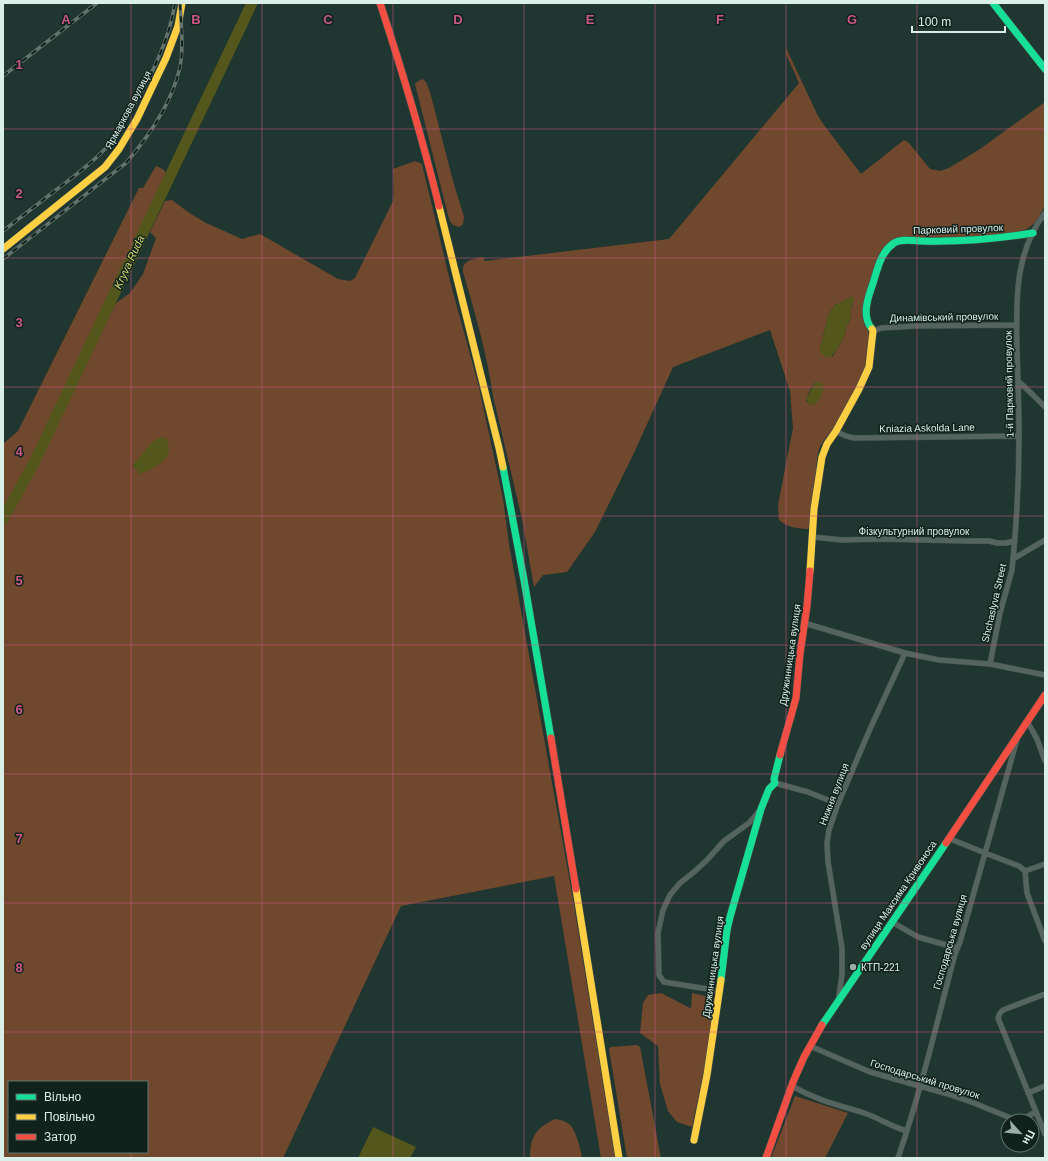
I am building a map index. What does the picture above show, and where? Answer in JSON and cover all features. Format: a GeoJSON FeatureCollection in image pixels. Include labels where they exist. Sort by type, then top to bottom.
{"type":"FeatureCollection","features":[{"type":"Feature","properties":{"kind":"street","name":"Ярмаркова вулиця"},"geometry":{"type":"LineString","coordinates":[[3,249],[106,167],[116,155],[125,141],[171,48],[179,21],[182,3]]}},
{"type":"Feature","properties":{"kind":"street"},"geometry":{"type":"LineString","coordinates":[[380,3],[401,68],[431,174],[499,448],[527,596],[571,856],[619,1158]]}},
{"type":"Feature","properties":{"kind":"street"},"geometry":{"type":"LineString","coordinates":[[993,3],[1045,69]]}},
{"type":"Feature","properties":{"kind":"street","name":"1-й Парковий провулок"},"geometry":{"type":"LineString","coordinates":[[1013,559],[1018,488],[1019,436],[1017,294],[1019,272],[1033,233],[1045,214]]}},
{"type":"Feature","properties":{"kind":"street","name":"Парковий провулок"},"geometry":{"type":"LineString","coordinates":[[887,250],[894,243],[903,240],[973,240],[1004,238],[1033,233]]}},
{"type":"Feature","properties":{"kind":"street","name":"Дружинницька вулиця"},"geometry":{"type":"LineString","coordinates":[[694,1140],[707,1075],[720,991],[728,924],[761,809],[769,790],[775,783],[774,779],[776,768],[796,698],[813,537],[814,509],[822,457],[827,444],[859,389],[869,367],[873,331],[867,324],[866,305],[879,265],[887,250]]}},
{"type":"Feature","properties":{"kind":"street","name":"Динамівський провулок"},"geometry":{"type":"LineString","coordinates":[[873,331],[881,328],[916,326],[1017,325]]}},
{"type":"Feature","properties":{"kind":"street"},"geometry":{"type":"LineString","coordinates":[[1018,381],[1045,407]]}},
{"type":"Feature","properties":{"kind":"street","name":"Kniazia Askolda Lane"},"geometry":{"type":"LineString","coordinates":[[836,430],[841,434],[854,438],[1019,436]]}},
{"type":"Feature","properties":{"kind":"street","name":"Фізкультурний провулок"},"geometry":{"type":"LineString","coordinates":[[813,537],[842,540],[881,539],[989,541],[997,543],[1015,541]]}},
{"type":"Feature","properties":{"kind":"street","name":"Shchaslyva Street"},"geometry":{"type":"LineString","coordinates":[[990,664],[1000,613],[1012,570],[1013,559],[1045,540]]}},
{"type":"Feature","properties":{"kind":"street"},"geometry":{"type":"LineString","coordinates":[[804,624],[905,653],[940,660],[990,664],[1045,675]]}},
{"type":"Feature","properties":{"kind":"street","name":"Нижня вулиця"},"geometry":{"type":"LineString","coordinates":[[839,999],[842,974],[842,948],[826,843],[838,804],[905,653]]}},
{"type":"Feature","properties":{"kind":"street","name":"вулиця Максима Кривоноса"},"geometry":{"type":"LineString","coordinates":[[766,1158],[792,1086],[810,1046],[839,999],[1045,695]]}},
{"type":"Feature","properties":{"kind":"street"},"geometry":{"type":"LineString","coordinates":[[1027,721],[1037,739],[1045,761]]}},
{"type":"Feature","properties":{"kind":"street","name":"Господарська вулиця"},"geometry":{"type":"LineString","coordinates":[[898,1158],[921,1086],[958,948],[1020,732]]}},
{"type":"Feature","properties":{"kind":"street"},"geometry":{"type":"LineString","coordinates":[[775,783],[808,792],[838,804]]}},
{"type":"Feature","properties":{"kind":"street"},"geometry":{"type":"LineString","coordinates":[[720,991],[664,982],[661,979],[659,975],[658,933],[663,910],[670,895],[680,883],[707,860],[724,841],[749,823],[761,809]]}},
{"type":"Feature","properties":{"kind":"street"},"geometry":{"type":"LineString","coordinates":[[948,838],[985,854],[1020,866],[1025,871],[1027,893],[1045,941]]}},
{"type":"Feature","properties":{"kind":"street"},"geometry":{"type":"LineString","coordinates":[[1025,871],[1045,864]]}},
{"type":"Feature","properties":{"kind":"street"},"geometry":{"type":"LineString","coordinates":[[892,922],[918,937],[958,948]]}},
{"type":"Feature","properties":{"kind":"street"},"geometry":{"type":"LineString","coordinates":[[1045,994],[1003,1010],[998,1015],[1045,1134]]}},
{"type":"Feature","properties":{"kind":"street","name":"Господарський провулок"},"geometry":{"type":"LineString","coordinates":[[810,1046],[876,1074],[921,1086],[974,1103],[1013,1119],[1020,1120],[1036,1112]]}},
{"type":"Feature","properties":{"kind":"street"},"geometry":{"type":"LineString","coordinates":[[792,1086],[827,1102],[865,1114],[907,1131]]}},
{"type":"Feature","properties":{"kind":"street"},"geometry":{"type":"LineString","coordinates":[[1028,1093],[1045,1086]]}},
{"type":"Feature","properties":{"kind":"shaded area"},"geometry":{"type":"Polygon","coordinates":[[[786,48],[818,116],[861,174],[904,140],[909,143],[930,169],[940,171],[949,168],[980,149],[1045,102],[1045,206],[1036,222],[1027,229],[1009,235],[942,238],[902,237],[891,242],[882,250],[862,312],[870,337],[869,352],[863,374],[849,404],[820,448],[817,457],[808,529],[792,527],[779,520],[778,505],[793,428],[790,391],[770,330],[673,367],[633,455],[595,532],[567,572],[543,575],[534,587],[522,519],[493,396],[484,349],[463,272],[464,265],[473,259],[483,257],[485,261],[669,239],[799,83],[786,54],[786,48]],[[852,296],[835,305],[828,315],[820,349],[832,357],[845,334],[850,320],[851,308],[853,304],[852,296]],[[816,382],[812,387],[806,401],[811,405],[816,382]]]}},
{"type":"Feature","properties":{"kind":"shaded area"},"geometry":{"type":"Polygon","coordinates":[[[423,79],[426,82],[430,92],[464,217],[463,224],[459,227],[453,225],[448,215],[415,84],[423,79]]]}},
{"type":"Feature","properties":{"kind":"shaded area"},"geometry":{"type":"Polygon","coordinates":[[[415,161],[422,164],[451,285],[479,387],[503,499],[509,544],[573,899],[615,1158],[601,1158],[554,876],[401,906],[283,1158],[3,1158],[3,444],[18,431],[139,188],[143,188],[156,166],[163,169],[167,176],[140,231],[124,269],[79,360],[85,365],[116,303],[130,293],[143,274],[156,238],[150,232],[165,201],[172,200],[206,223],[242,239],[260,234],[338,279],[350,281],[355,278],[393,201],[393,169],[415,161]],[[140,457],[133,465],[140,474],[140,457]]]}},
{"type":"Feature","properties":{"kind":"shaded area"},"geometry":{"type":"Polygon","coordinates":[[[852,296],[854,297],[854,300],[851,308],[850,320],[845,334],[837,350],[831,357],[826,357],[821,353],[820,349],[828,315],[835,305],[852,296]]]}},
{"type":"Feature","properties":{"kind":"shaded area"},"geometry":{"type":"Polygon","coordinates":[[[816,382],[824,385],[821,396],[815,404],[808,403],[806,399],[816,382]]]}},
{"type":"Feature","properties":{"kind":"shaded area"},"geometry":{"type":"Polygon","coordinates":[[[161,437],[167,439],[169,446],[166,458],[158,465],[140,474],[133,465],[152,442],[161,437]]]}},
{"type":"Feature","properties":{"kind":"shaded area"},"geometry":{"type":"Polygon","coordinates":[[[661,993],[690,1008],[692,993],[715,998],[713,1028],[692,1127],[677,1122],[668,1111],[660,1084],[658,1046],[640,1033],[643,1003],[648,995],[661,993]]]}},
{"type":"Feature","properties":{"kind":"shaded area"},"geometry":{"type":"Polygon","coordinates":[[[637,1045],[640,1047],[661,1158],[627,1158],[609,1049],[611,1047],[637,1045]]]}},
{"type":"Feature","properties":{"kind":"shaded area"},"geometry":{"type":"Polygon","coordinates":[[[795,1096],[848,1113],[825,1158],[771,1158],[795,1096]]]}},
{"type":"Feature","properties":{"kind":"shaded area"},"geometry":{"type":"Polygon","coordinates":[[[555,1119],[565,1122],[572,1128],[581,1150],[582,1158],[530,1158],[531,1144],[535,1134],[548,1122],[555,1119]]]}},
{"type":"Feature","properties":{"kind":"shaded area"},"geometry":{"type":"Polygon","coordinates":[[[373,1127],[416,1147],[410,1158],[358,1158],[373,1127]]]}},
{"type":"Feature","properties":{"kind":"waterway","name":"Kryva Ruda"},"geometry":{"type":"LineString","coordinates":[[3,519],[35,461],[252,3]]}},
{"type":"Feature","properties":{"kind":"railway"},"geometry":{"type":"LineString","coordinates":[[3,76],[97,3]]}},
{"type":"Feature","properties":{"kind":"railway"},"geometry":{"type":"LineString","coordinates":[[3,231],[87,166],[112,140],[122,126],[158,59],[168,32],[175,3]]}},
{"type":"Feature","properties":{"kind":"railway"},"geometry":{"type":"LineString","coordinates":[[3,259],[126,163],[152,130],[172,93],[180,67],[182,43],[180,3]]}},
{"type":"Feature","properties":{"kind":"traffic: fast"},"geometry":{"type":"LineString","coordinates":[[993,3],[1045,69]]}},
{"type":"Feature","properties":{"kind":"traffic: fast"},"geometry":{"type":"LineString","coordinates":[[872,329],[866,314],[868,299],[882,258],[889,247],[897,241],[977,240],[1033,233]]}},
{"type":"Feature","properties":{"kind":"traffic: fast"},"geometry":{"type":"LineString","coordinates":[[503,467],[551,738]]}},
{"type":"Feature","properties":{"kind":"traffic: fast"},"geometry":{"type":"LineString","coordinates":[[721,980],[730,917],[761,809],[769,789],[775,783],[774,779],[780,755]]}},
{"type":"Feature","properties":{"kind":"traffic: fast"},"geometry":{"type":"LineString","coordinates":[[822,1025],[946,843]]}},
{"type":"Feature","properties":{"kind":"traffic: slow"},"geometry":{"type":"LineString","coordinates":[[3,249],[105,167],[119,149],[137,119],[166,58],[178,26],[182,3]]}},
{"type":"Feature","properties":{"kind":"traffic: slow"},"geometry":{"type":"LineString","coordinates":[[439,206],[503,467]]}},
{"type":"Feature","properties":{"kind":"traffic: slow"},"geometry":{"type":"LineString","coordinates":[[810,571],[814,509],[822,457],[827,444],[836,431],[859,389],[869,367],[872,329]]}},
{"type":"Feature","properties":{"kind":"traffic: slow"},"geometry":{"type":"LineString","coordinates":[[576,889],[619,1158]]}},
{"type":"Feature","properties":{"kind":"traffic: slow"},"geometry":{"type":"LineString","coordinates":[[694,1140],[707,1075],[721,980]]}},
{"type":"Feature","properties":{"kind":"traffic: jam"},"geometry":{"type":"LineString","coordinates":[[380,3],[426,155],[439,206]]}},
{"type":"Feature","properties":{"kind":"traffic: jam"},"geometry":{"type":"LineString","coordinates":[[780,755],[796,698],[810,571]]}},
{"type":"Feature","properties":{"kind":"traffic: jam"},"geometry":{"type":"LineString","coordinates":[[946,843],[1045,695]]}},
{"type":"Feature","properties":{"kind":"traffic: jam"},"geometry":{"type":"LineString","coordinates":[[551,738],[576,889]]}},
{"type":"Feature","properties":{"kind":"traffic: jam"},"geometry":{"type":"LineString","coordinates":[[766,1158],[793,1082],[804,1057],[822,1025]]}},
{"type":"Feature","properties":{"kind":"place","name":"КТП-221"},"geometry":{"type":"Point","coordinates":[853,967]}}]}
